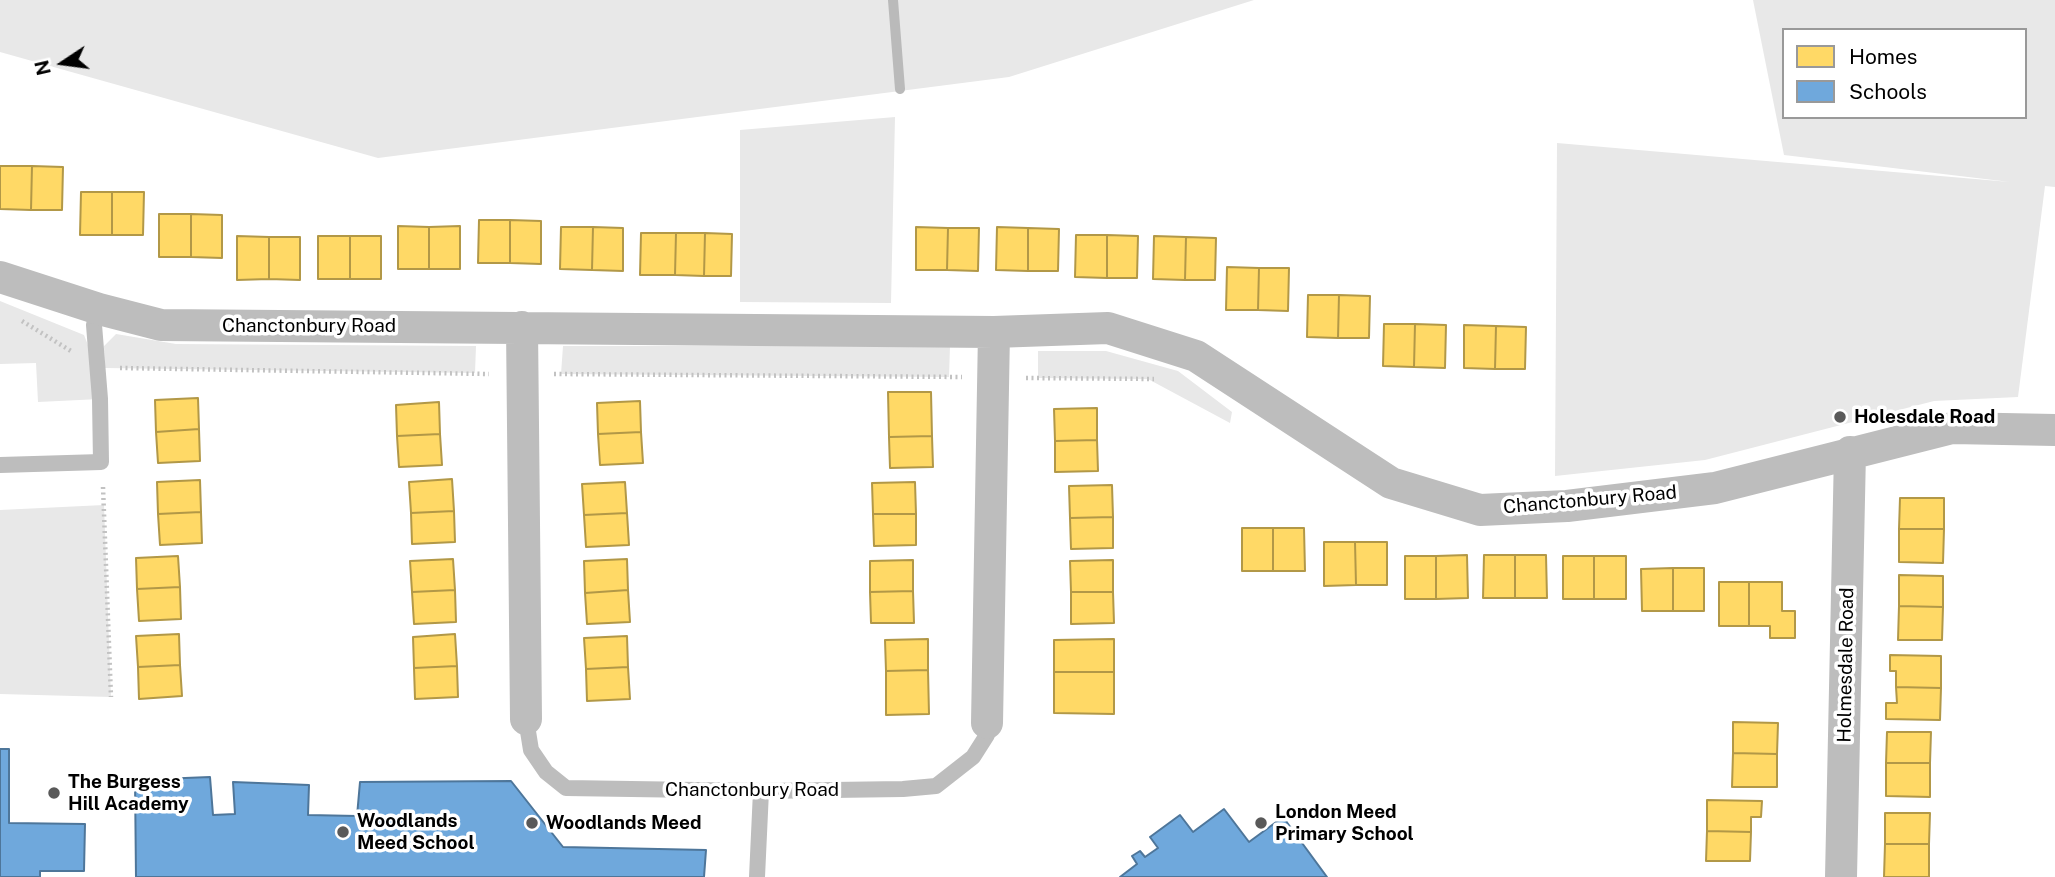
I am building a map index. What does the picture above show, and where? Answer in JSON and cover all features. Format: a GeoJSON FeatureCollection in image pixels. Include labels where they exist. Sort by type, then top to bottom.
{"type":"FeatureCollection","features":[{"type":"Feature","properties":{"kind":"street","name":"Chanctonbury Road"},"geometry":{"type":"LineString","coordinates":[[0,277],[99,309],[161,325],[994,332],[1108,328],[1196,356],[1391,483],[1480,510],[1567,506],[1715,488],[1952,428],[2055,430]]}},
{"type":"Feature","properties":{"kind":"street","name":"Chanctonbury Road"},"geometry":{"type":"LineString","coordinates":[[522,327],[526,719]]}},
{"type":"Feature","properties":{"kind":"street","name":"Chanctonbury Road"},"geometry":{"type":"LineString","coordinates":[[987,723],[994,332]]}},
{"type":"Feature","properties":{"kind":"street","name":"Holmesdale Road"},"geometry":{"type":"LineString","coordinates":[[1841,877],[1850,452]]}},
{"type":"Feature","properties":{"kind":"lane"},"geometry":{"type":"LineString","coordinates":[[0,465],[101,462],[94,325],[99,309]]}},
{"type":"Feature","properties":{"kind":"lane","name":"Chanctonbury Road"},"geometry":{"type":"LineString","coordinates":[[526,719],[531,750],[546,772],[566,788],[761,791],[936,786],[973,757],[987,735],[987,723]]}},
{"type":"Feature","properties":{"kind":"lane"},"geometry":{"type":"LineString","coordinates":[[757,877],[761,791]]}},
{"type":"Feature","properties":{"kind":"path"},"geometry":{"type":"LineString","coordinates":[[22,321],[97,368],[1160,379]]}},
{"type":"Feature","properties":{"kind":"path"},"geometry":{"type":"LineString","coordinates":[[101,462],[111,697]]}},
{"type":"Feature","properties":{"kind":"shaded area"},"geometry":{"type":"Polygon","coordinates":[[[0,0],[1254,0],[1009,77],[378,158],[0,52],[0,0]]]}},
{"type":"Feature","properties":{"kind":"shaded area"},"geometry":{"type":"Polygon","coordinates":[[[1753,0],[2055,0],[2055,187],[2045,186],[2018,397],[1934,401],[1705,460],[1555,476],[1557,143],[2010,182],[1784,155],[1753,0]]]}},
{"type":"Feature","properties":{"kind":"shaded area"},"geometry":{"type":"Polygon","coordinates":[[[895,117],[891,303],[740,302],[740,130],[895,117]]]}},
{"type":"Feature","properties":{"kind":"shaded area"},"geometry":{"type":"Polygon","coordinates":[[[0,301],[84,335],[97,368],[100,399],[38,402],[36,363],[0,364],[0,301]]]}},
{"type":"Feature","properties":{"kind":"shaded area"},"geometry":{"type":"Polygon","coordinates":[[[116,334],[176,344],[476,346],[475,373],[105,368],[104,346],[116,334]]]}},
{"type":"Feature","properties":{"kind":"shaded area"},"geometry":{"type":"Polygon","coordinates":[[[563,346],[950,346],[949,377],[561,374],[563,346]]]}},
{"type":"Feature","properties":{"kind":"shaded area"},"geometry":{"type":"Polygon","coordinates":[[[1038,351],[1106,351],[1178,371],[1232,412],[1230,423],[1148,379],[1038,378],[1038,351]]]}},
{"type":"Feature","properties":{"kind":"shaded area"},"geometry":{"type":"Polygon","coordinates":[[[104,505],[111,697],[0,694],[0,510],[104,505]]]}},
{"type":"Feature","properties":{"kind":"building: Homes"},"geometry":{"type":"Polygon","coordinates":[[[0,166],[32,166],[31,210],[0,209],[0,166]]]}},
{"type":"Feature","properties":{"kind":"building: Homes"},"geometry":{"type":"Polygon","coordinates":[[[32,166],[63,167],[62,210],[31,210],[32,166]]]}},
{"type":"Feature","properties":{"kind":"building: Homes"},"geometry":{"type":"Polygon","coordinates":[[[81,192],[112,192],[112,235],[80,235],[81,192]]]}},
{"type":"Feature","properties":{"kind":"building: Homes"},"geometry":{"type":"Polygon","coordinates":[[[112,192],[144,192],[143,235],[112,235],[112,192]]]}},
{"type":"Feature","properties":{"kind":"building: Homes"},"geometry":{"type":"Polygon","coordinates":[[[159,214],[191,214],[191,257],[159,257],[159,214]]]}},
{"type":"Feature","properties":{"kind":"building: Homes"},"geometry":{"type":"Polygon","coordinates":[[[191,214],[222,215],[222,258],[191,257],[191,214]]]}},
{"type":"Feature","properties":{"kind":"building: Homes"},"geometry":{"type":"Polygon","coordinates":[[[479,220],[510,220],[510,263],[478,263],[479,220]]]}},
{"type":"Feature","properties":{"kind":"building: Homes"},"geometry":{"type":"Polygon","coordinates":[[[510,220],[541,221],[541,264],[510,263],[510,220]]]}},
{"type":"Feature","properties":{"kind":"building: Homes"},"geometry":{"type":"Polygon","coordinates":[[[398,226],[429,227],[429,269],[398,269],[398,226]]]}},
{"type":"Feature","properties":{"kind":"building: Homes"},"geometry":{"type":"Polygon","coordinates":[[[460,226],[460,269],[429,269],[429,227],[460,226]]]}},
{"type":"Feature","properties":{"kind":"building: Homes"},"geometry":{"type":"Polygon","coordinates":[[[561,227],[593,227],[592,270],[560,269],[561,227]]]}},
{"type":"Feature","properties":{"kind":"building: Homes"},"geometry":{"type":"Polygon","coordinates":[[[593,227],[623,228],[623,271],[592,270],[593,227]]]}},
{"type":"Feature","properties":{"kind":"building: Homes"},"geometry":{"type":"Polygon","coordinates":[[[916,227],[948,228],[947,270],[916,270],[916,227]]]}},
{"type":"Feature","properties":{"kind":"building: Homes"},"geometry":{"type":"Polygon","coordinates":[[[997,227],[1028,228],[1028,271],[996,270],[997,227]]]}},
{"type":"Feature","properties":{"kind":"building: Homes"},"geometry":{"type":"Polygon","coordinates":[[[948,228],[979,228],[978,271],[947,270],[948,228]]]}},
{"type":"Feature","properties":{"kind":"building: Homes"},"geometry":{"type":"Polygon","coordinates":[[[1028,228],[1059,229],[1058,271],[1028,271],[1028,228]]]}},
{"type":"Feature","properties":{"kind":"building: Homes"},"geometry":{"type":"Polygon","coordinates":[[[641,233],[676,233],[675,275],[640,275],[641,233]]]}},
{"type":"Feature","properties":{"kind":"building: Homes"},"geometry":{"type":"Polygon","coordinates":[[[676,233],[705,233],[704,276],[675,275],[676,233]]]}},
{"type":"Feature","properties":{"kind":"building: Homes"},"geometry":{"type":"Polygon","coordinates":[[[705,233],[732,234],[731,276],[704,276],[705,233]]]}},
{"type":"Feature","properties":{"kind":"building: Homes"},"geometry":{"type":"Polygon","coordinates":[[[1076,235],[1107,235],[1107,278],[1075,277],[1076,235]]]}},
{"type":"Feature","properties":{"kind":"building: Homes"},"geometry":{"type":"Polygon","coordinates":[[[1107,235],[1138,236],[1137,278],[1107,278],[1107,235]]]}},
{"type":"Feature","properties":{"kind":"building: Homes"},"geometry":{"type":"Polygon","coordinates":[[[237,236],[269,237],[269,279],[237,280],[237,236]]]}},
{"type":"Feature","properties":{"kind":"building: Homes"},"geometry":{"type":"Polygon","coordinates":[[[318,236],[350,236],[350,279],[318,279],[318,236]]]}},
{"type":"Feature","properties":{"kind":"building: Homes"},"geometry":{"type":"Polygon","coordinates":[[[350,236],[381,236],[381,279],[350,279],[350,236]]]}},
{"type":"Feature","properties":{"kind":"building: Homes"},"geometry":{"type":"Polygon","coordinates":[[[1154,236],[1186,237],[1185,280],[1153,279],[1154,236]]]}},
{"type":"Feature","properties":{"kind":"building: Homes"},"geometry":{"type":"Polygon","coordinates":[[[269,237],[300,237],[300,280],[269,279],[269,237]]]}},
{"type":"Feature","properties":{"kind":"building: Homes"},"geometry":{"type":"Polygon","coordinates":[[[1186,237],[1216,238],[1215,280],[1185,280],[1186,237]]]}},
{"type":"Feature","properties":{"kind":"building: Homes"},"geometry":{"type":"Polygon","coordinates":[[[1227,267],[1259,268],[1258,310],[1226,310],[1227,267]]]}},
{"type":"Feature","properties":{"kind":"building: Homes"},"geometry":{"type":"Polygon","coordinates":[[[1259,268],[1289,268],[1288,311],[1258,310],[1259,268]]]}},
{"type":"Feature","properties":{"kind":"building: Homes"},"geometry":{"type":"Polygon","coordinates":[[[1308,295],[1339,295],[1338,338],[1307,337],[1308,295]]]}},
{"type":"Feature","properties":{"kind":"building: Homes"},"geometry":{"type":"Polygon","coordinates":[[[1339,295],[1370,296],[1369,338],[1338,338],[1339,295]]]}},
{"type":"Feature","properties":{"kind":"building: Homes"},"geometry":{"type":"Polygon","coordinates":[[[1384,324],[1415,324],[1414,367],[1383,366],[1384,324]]]}},
{"type":"Feature","properties":{"kind":"building: Homes"},"geometry":{"type":"Polygon","coordinates":[[[1415,324],[1446,325],[1445,368],[1414,367],[1415,324]]]}},
{"type":"Feature","properties":{"kind":"building: Homes"},"geometry":{"type":"Polygon","coordinates":[[[1464,325],[1496,326],[1495,369],[1464,368],[1464,325]]]}},
{"type":"Feature","properties":{"kind":"building: Homes"},"geometry":{"type":"Polygon","coordinates":[[[1496,326],[1526,327],[1525,369],[1495,369],[1496,326]]]}},
{"type":"Feature","properties":{"kind":"building: Homes"},"geometry":{"type":"Polygon","coordinates":[[[888,392],[931,392],[932,436],[889,437],[888,392]]]}},
{"type":"Feature","properties":{"kind":"building: Homes"},"geometry":{"type":"Polygon","coordinates":[[[198,398],[199,429],[156,432],[155,400],[198,398]]]}},
{"type":"Feature","properties":{"kind":"building: Homes"},"geometry":{"type":"Polygon","coordinates":[[[640,401],[641,432],[598,434],[597,403],[640,401]]]}},
{"type":"Feature","properties":{"kind":"building: Homes"},"geometry":{"type":"Polygon","coordinates":[[[439,402],[440,434],[397,436],[396,405],[439,402]]]}},
{"type":"Feature","properties":{"kind":"building: Homes"},"geometry":{"type":"Polygon","coordinates":[[[1097,408],[1097,440],[1055,441],[1054,409],[1097,408]]]}},
{"type":"Feature","properties":{"kind":"building: Homes"},"geometry":{"type":"Polygon","coordinates":[[[199,429],[200,461],[158,463],[156,432],[199,429]]]}},
{"type":"Feature","properties":{"kind":"building: Homes"},"geometry":{"type":"Polygon","coordinates":[[[641,432],[643,463],[600,465],[598,434],[641,432]]]}},
{"type":"Feature","properties":{"kind":"building: Homes"},"geometry":{"type":"Polygon","coordinates":[[[440,434],[442,465],[399,467],[397,436],[440,434]]]}},
{"type":"Feature","properties":{"kind":"building: Homes"},"geometry":{"type":"Polygon","coordinates":[[[932,436],[933,467],[890,468],[889,437],[932,436]]]}},
{"type":"Feature","properties":{"kind":"building: Homes"},"geometry":{"type":"Polygon","coordinates":[[[1097,440],[1098,471],[1055,472],[1055,441],[1097,440]]]}},
{"type":"Feature","properties":{"kind":"building: Homes"},"geometry":{"type":"Polygon","coordinates":[[[452,479],[454,511],[411,513],[409,482],[452,479]]]}},
{"type":"Feature","properties":{"kind":"building: Homes"},"geometry":{"type":"Polygon","coordinates":[[[200,480],[201,512],[158,514],[157,482],[200,480]]]}},
{"type":"Feature","properties":{"kind":"building: Homes"},"geometry":{"type":"Polygon","coordinates":[[[625,482],[627,513],[584,515],[582,484],[625,482]]]}},
{"type":"Feature","properties":{"kind":"building: Homes"},"geometry":{"type":"Polygon","coordinates":[[[915,482],[916,514],[873,514],[872,483],[915,482]]]}},
{"type":"Feature","properties":{"kind":"building: Homes"},"geometry":{"type":"Polygon","coordinates":[[[1112,485],[1113,517],[1070,518],[1069,486],[1112,485]]]}},
{"type":"Feature","properties":{"kind":"building: Homes"},"geometry":{"type":"Polygon","coordinates":[[[1900,498],[1944,498],[1944,529],[1899,529],[1900,498]]]}},
{"type":"Feature","properties":{"kind":"building: Homes"},"geometry":{"type":"Polygon","coordinates":[[[454,511],[455,542],[412,544],[411,513],[454,511]]]}},
{"type":"Feature","properties":{"kind":"building: Homes"},"geometry":{"type":"Polygon","coordinates":[[[201,512],[202,543],[160,545],[158,514],[201,512]]]}},
{"type":"Feature","properties":{"kind":"building: Homes"},"geometry":{"type":"Polygon","coordinates":[[[627,513],[629,545],[586,547],[584,515],[627,513]]]}},
{"type":"Feature","properties":{"kind":"building: Homes"},"geometry":{"type":"Polygon","coordinates":[[[873,514],[916,514],[916,545],[874,546],[873,514]]]}},
{"type":"Feature","properties":{"kind":"building: Homes"},"geometry":{"type":"Polygon","coordinates":[[[1113,517],[1113,548],[1071,549],[1070,518],[1113,517]]]}},
{"type":"Feature","properties":{"kind":"building: Homes"},"geometry":{"type":"Polygon","coordinates":[[[1242,528],[1273,528],[1273,571],[1242,571],[1242,528]]]}},
{"type":"Feature","properties":{"kind":"building: Homes"},"geometry":{"type":"Polygon","coordinates":[[[1273,528],[1304,528],[1305,571],[1273,571],[1273,528]]]}},
{"type":"Feature","properties":{"kind":"building: Homes"},"geometry":{"type":"Polygon","coordinates":[[[1899,529],[1944,529],[1943,563],[1899,562],[1899,529]]]}},
{"type":"Feature","properties":{"kind":"building: Homes"},"geometry":{"type":"Polygon","coordinates":[[[1324,542],[1355,542],[1356,585],[1324,586],[1324,542]]]}},
{"type":"Feature","properties":{"kind":"building: Homes"},"geometry":{"type":"Polygon","coordinates":[[[1355,542],[1387,542],[1387,585],[1356,585],[1355,542]]]}},
{"type":"Feature","properties":{"kind":"building: Homes"},"geometry":{"type":"Polygon","coordinates":[[[1467,555],[1468,598],[1436,599],[1436,556],[1467,555]]]}},
{"type":"Feature","properties":{"kind":"building: Homes"},"geometry":{"type":"Polygon","coordinates":[[[1484,555],[1515,555],[1515,598],[1483,598],[1484,555]]]}},
{"type":"Feature","properties":{"kind":"building: Homes"},"geometry":{"type":"Polygon","coordinates":[[[1515,555],[1546,555],[1547,598],[1515,598],[1515,555]]]}},
{"type":"Feature","properties":{"kind":"building: Homes"},"geometry":{"type":"Polygon","coordinates":[[[178,556],[180,587],[137,589],[136,558],[178,556]]]}},
{"type":"Feature","properties":{"kind":"building: Homes"},"geometry":{"type":"Polygon","coordinates":[[[1405,556],[1436,556],[1436,599],[1405,599],[1405,556]]]}},
{"type":"Feature","properties":{"kind":"building: Homes"},"geometry":{"type":"Polygon","coordinates":[[[1563,556],[1594,556],[1594,599],[1563,599],[1563,556]]]}},
{"type":"Feature","properties":{"kind":"building: Homes"},"geometry":{"type":"Polygon","coordinates":[[[1594,556],[1626,556],[1626,599],[1594,599],[1594,556]]]}},
{"type":"Feature","properties":{"kind":"building: Homes"},"geometry":{"type":"Polygon","coordinates":[[[453,559],[455,590],[412,592],[410,561],[453,559]]]}},
{"type":"Feature","properties":{"kind":"building: Homes"},"geometry":{"type":"Polygon","coordinates":[[[627,559],[628,590],[585,593],[584,561],[627,559]]]}},
{"type":"Feature","properties":{"kind":"building: Homes"},"geometry":{"type":"Polygon","coordinates":[[[913,560],[913,591],[870,592],[870,561],[913,560]]]}},
{"type":"Feature","properties":{"kind":"building: Homes"},"geometry":{"type":"Polygon","coordinates":[[[1113,560],[1113,592],[1071,592],[1070,561],[1113,560]]]}},
{"type":"Feature","properties":{"kind":"building: Homes"},"geometry":{"type":"Polygon","coordinates":[[[1673,568],[1673,611],[1642,611],[1641,569],[1673,568]]]}},
{"type":"Feature","properties":{"kind":"building: Homes"},"geometry":{"type":"Polygon","coordinates":[[[1673,568],[1704,568],[1704,611],[1673,611],[1673,568]]]}},
{"type":"Feature","properties":{"kind":"building: Homes"},"geometry":{"type":"Polygon","coordinates":[[[1899,575],[1943,576],[1943,607],[1899,606],[1899,575]]]}},
{"type":"Feature","properties":{"kind":"building: Homes"},"geometry":{"type":"Polygon","coordinates":[[[1719,582],[1749,582],[1749,626],[1719,626],[1719,582]]]}},
{"type":"Feature","properties":{"kind":"building: Homes"},"geometry":{"type":"Polygon","coordinates":[[[1749,582],[1782,582],[1782,611],[1795,611],[1795,638],[1770,638],[1770,626],[1749,626],[1749,582]]]}},
{"type":"Feature","properties":{"kind":"building: Homes"},"geometry":{"type":"Polygon","coordinates":[[[180,587],[181,619],[139,621],[137,589],[180,587]]]}},
{"type":"Feature","properties":{"kind":"building: Homes"},"geometry":{"type":"Polygon","coordinates":[[[455,590],[456,622],[414,624],[412,592],[455,590]]]}},
{"type":"Feature","properties":{"kind":"building: Homes"},"geometry":{"type":"Polygon","coordinates":[[[628,590],[630,622],[587,624],[585,593],[628,590]]]}},
{"type":"Feature","properties":{"kind":"building: Homes"},"geometry":{"type":"Polygon","coordinates":[[[913,591],[914,623],[871,623],[870,592],[913,591]]]}},
{"type":"Feature","properties":{"kind":"building: Homes"},"geometry":{"type":"Polygon","coordinates":[[[1071,592],[1113,592],[1114,623],[1071,624],[1071,592]]]}},
{"type":"Feature","properties":{"kind":"building: Homes"},"geometry":{"type":"Polygon","coordinates":[[[1899,606],[1943,607],[1942,640],[1898,640],[1899,606]]]}},
{"type":"Feature","properties":{"kind":"building: Homes"},"geometry":{"type":"Polygon","coordinates":[[[179,634],[180,665],[138,667],[136,636],[179,634]]]}},
{"type":"Feature","properties":{"kind":"building: Homes"},"geometry":{"type":"Polygon","coordinates":[[[455,634],[457,666],[414,668],[413,637],[455,634]]]}},
{"type":"Feature","properties":{"kind":"building: Homes"},"geometry":{"type":"Polygon","coordinates":[[[627,636],[628,667],[586,669],[584,638],[627,636]]]}},
{"type":"Feature","properties":{"kind":"building: Homes"},"geometry":{"type":"Polygon","coordinates":[[[928,639],[928,670],[886,671],[885,640],[928,639]]]}},
{"type":"Feature","properties":{"kind":"building: Homes"},"geometry":{"type":"Polygon","coordinates":[[[1114,639],[1114,672],[1054,672],[1054,640],[1114,639]]]}},
{"type":"Feature","properties":{"kind":"building: Homes"},"geometry":{"type":"Polygon","coordinates":[[[1890,655],[1941,656],[1941,688],[1896,687],[1896,671],[1890,671],[1890,655]]]}},
{"type":"Feature","properties":{"kind":"building: Homes"},"geometry":{"type":"Polygon","coordinates":[[[180,665],[182,696],[139,699],[138,667],[180,665]]]}},
{"type":"Feature","properties":{"kind":"building: Homes"},"geometry":{"type":"Polygon","coordinates":[[[457,666],[458,697],[415,699],[414,668],[457,666]]]}},
{"type":"Feature","properties":{"kind":"building: Homes"},"geometry":{"type":"Polygon","coordinates":[[[628,667],[630,699],[587,701],[586,669],[628,667]]]}},
{"type":"Feature","properties":{"kind":"building: Homes"},"geometry":{"type":"Polygon","coordinates":[[[928,670],[929,714],[886,715],[886,671],[928,670]]]}},
{"type":"Feature","properties":{"kind":"building: Homes"},"geometry":{"type":"Polygon","coordinates":[[[1054,672],[1114,672],[1114,714],[1054,713],[1054,672]]]}},
{"type":"Feature","properties":{"kind":"building: Homes"},"geometry":{"type":"Polygon","coordinates":[[[1896,687],[1941,688],[1940,720],[1886,719],[1886,703],[1897,703],[1896,687]]]}},
{"type":"Feature","properties":{"kind":"building: Homes"},"geometry":{"type":"Polygon","coordinates":[[[1733,722],[1778,723],[1777,754],[1733,753],[1733,722]]]}},
{"type":"Feature","properties":{"kind":"building: Homes"},"geometry":{"type":"Polygon","coordinates":[[[1887,732],[1931,732],[1930,763],[1886,763],[1887,732]]]}},
{"type":"Feature","properties":{"kind":"building: Homes"},"geometry":{"type":"Polygon","coordinates":[[[1733,753],[1777,754],[1777,787],[1732,787],[1733,753]]]}},
{"type":"Feature","properties":{"kind":"building: Homes"},"geometry":{"type":"Polygon","coordinates":[[[1886,763],[1930,763],[1930,797],[1886,796],[1886,763]]]}},
{"type":"Feature","properties":{"kind":"building: Homes"},"geometry":{"type":"Polygon","coordinates":[[[1707,800],[1762,801],[1761,817],[1751,817],[1751,832],[1707,831],[1707,800]]]}},
{"type":"Feature","properties":{"kind":"building: Homes"},"geometry":{"type":"Polygon","coordinates":[[[1885,813],[1930,813],[1929,844],[1885,844],[1885,813]]]}},
{"type":"Feature","properties":{"kind":"building: Homes"},"geometry":{"type":"Polygon","coordinates":[[[1707,831],[1751,832],[1750,861],[1706,861],[1707,831]]]}},
{"type":"Feature","properties":{"kind":"building: Homes"},"geometry":{"type":"Polygon","coordinates":[[[1885,844],[1929,844],[1929,877],[1884,877],[1885,844]]]}},
{"type":"Feature","properties":{"kind":"building: Schools"},"geometry":{"type":"Polygon","coordinates":[[[0,749],[9,749],[9,823],[85,824],[84,871],[40,871],[40,877],[0,877],[0,749]]]}},
{"type":"Feature","properties":{"kind":"building: Schools","name":"Woodlands Meed School"},"geometry":{"type":"Polygon","coordinates":[[[210,777],[213,815],[235,814],[233,782],[309,785],[308,815],[357,816],[360,782],[511,781],[563,847],[706,850],[704,877],[136,877],[135,780],[210,777]]]}},
{"type":"Feature","properties":{"kind":"building: Schools","name":"London Meed Primary School"},"geometry":{"type":"Polygon","coordinates":[[[1224,809],[1249,842],[1283,817],[1327,877],[1120,877],[1137,864],[1132,856],[1140,851],[1145,857],[1158,848],[1150,837],[1180,815],[1193,832],[1224,809]]]}},
{"type":"Feature","properties":{"kind":"waterway"},"geometry":{"type":"LineString","coordinates":[[893,0],[900,89]]}},
{"type":"Feature","properties":{"kind":"place","name":"Holesdale Road"},"geometry":{"type":"Point","coordinates":[1840,417]}},
{"type":"Feature","properties":{"kind":"place","name":"The Burgess Hill Academy"},"geometry":{"type":"Point","coordinates":[54,793]}},
{"type":"Feature","properties":{"kind":"place","name":"Woodlands Meed"},"geometry":{"type":"Point","coordinates":[532,823]}},
{"type":"Feature","properties":{"kind":"place","name":"London Meed Primary School"},"geometry":{"type":"Point","coordinates":[1261,823]}},
{"type":"Feature","properties":{"kind":"place","name":"Woodlands Meed School"},"geometry":{"type":"Point","coordinates":[343,832]}}]}
